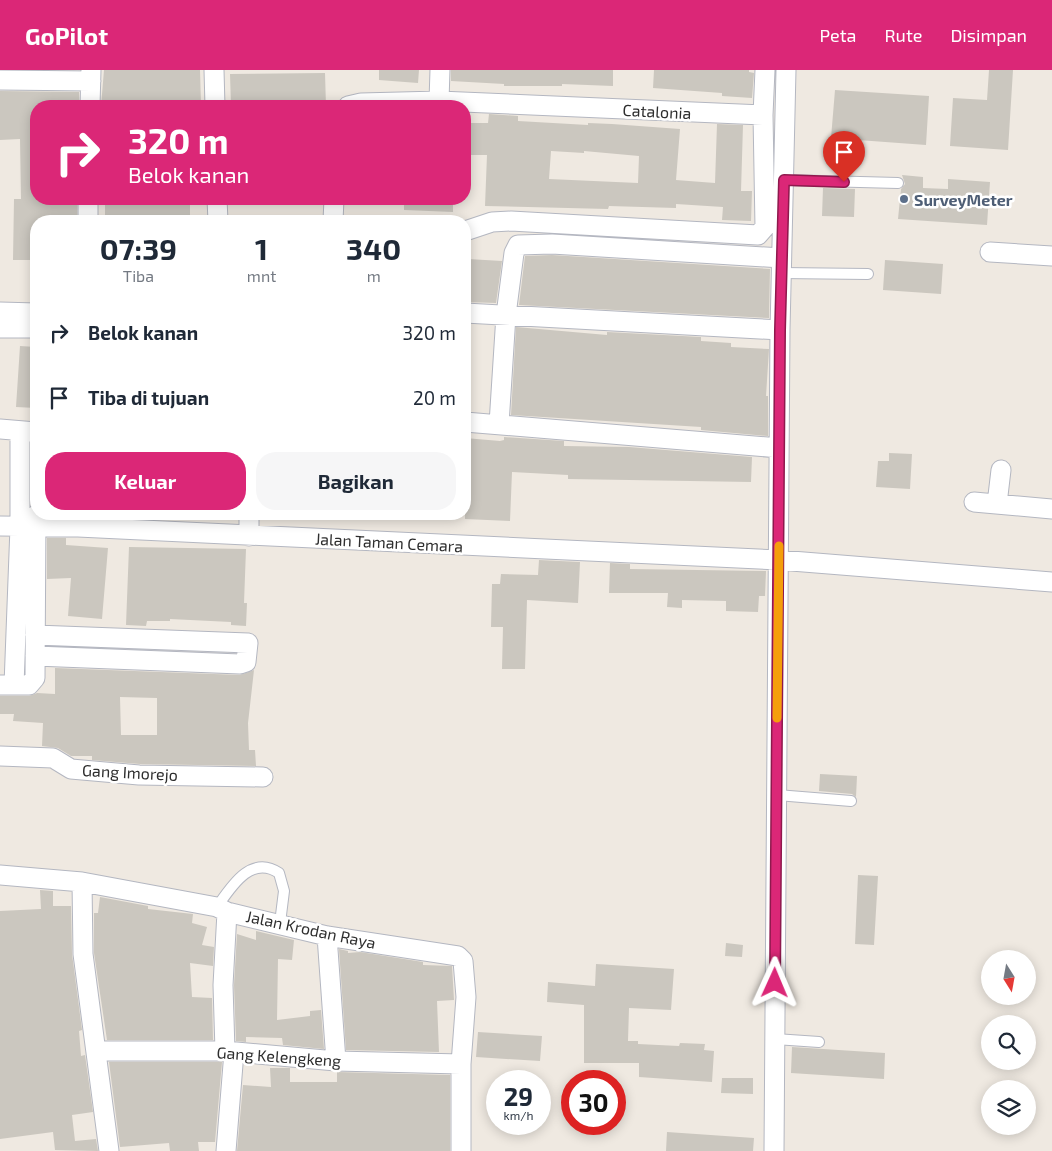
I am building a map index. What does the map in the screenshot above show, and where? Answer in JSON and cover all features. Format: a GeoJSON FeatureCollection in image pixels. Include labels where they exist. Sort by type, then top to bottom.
{"type":"FeatureCollection","features":[{"type":"Feature","properties":{"kind":"street"},"geometry":{"type":"LineString","coordinates":[[214,70],[215,100]]}},
{"type":"Feature","properties":{"kind":"street"},"geometry":{"type":"LineString","coordinates":[[439,100],[440,70]]}},
{"type":"Feature","properties":{"kind":"street"},"geometry":{"type":"LineString","coordinates":[[471,229],[492,222],[511,221],[753,236],[761,233],[765,227],[763,115],[766,70]]}},
{"type":"Feature","properties":{"kind":"street"},"geometry":{"type":"LineString","coordinates":[[774,1151],[780,330],[786,70]]}},
{"type":"Feature","properties":{"kind":"street"},"geometry":{"type":"LineString","coordinates":[[0,80],[91,75],[90,100]]}},
{"type":"Feature","properties":{"kind":"street","name":"Catalonia"},"geometry":{"type":"LineString","coordinates":[[471,102],[763,115]]}},
{"type":"Feature","properties":{"kind":"street"},"geometry":{"type":"LineString","coordinates":[[499,424],[506,315],[515,247],[521,243],[781,266]]}},
{"type":"Feature","properties":{"kind":"street"},"geometry":{"type":"LineString","coordinates":[[990,252],[1052,256]]}},
{"type":"Feature","properties":{"kind":"street"},"geometry":{"type":"LineString","coordinates":[[0,312],[30,313]]}},
{"type":"Feature","properties":{"kind":"street"},"geometry":{"type":"LineString","coordinates":[[471,313],[780,330]]}},
{"type":"Feature","properties":{"kind":"street"},"geometry":{"type":"LineString","coordinates":[[0,328],[30,328]]}},
{"type":"Feature","properties":{"kind":"street"},"geometry":{"type":"LineString","coordinates":[[0,341],[30,341]]}},
{"type":"Feature","properties":{"kind":"street"},"geometry":{"type":"LineString","coordinates":[[471,422],[780,448]]}},
{"type":"Feature","properties":{"kind":"street"},"geometry":{"type":"LineString","coordinates":[[0,430],[28,431],[30,492]]}},
{"type":"Feature","properties":{"kind":"street"},"geometry":{"type":"LineString","coordinates":[[997,504],[1001,470]]}},
{"type":"Feature","properties":{"kind":"street"},"geometry":{"type":"LineString","coordinates":[[974,502],[1052,510]]}},
{"type":"Feature","properties":{"kind":"street"},"geometry":{"type":"LineString","coordinates":[[249,520],[249,536]]}},
{"type":"Feature","properties":{"kind":"street"},"geometry":{"type":"LineString","coordinates":[[31,522],[36,610],[35,678],[33,683],[7,685],[8,608],[31,522]]}},
{"type":"Feature","properties":{"kind":"street","name":"Jalan Taman Cemara"},"geometry":{"type":"LineString","coordinates":[[0,526],[31,522],[249,536],[779,560],[1052,582]]}},
{"type":"Feature","properties":{"kind":"street"},"geometry":{"type":"LineString","coordinates":[[8,608],[36,610]]}},
{"type":"Feature","properties":{"kind":"street"},"geometry":{"type":"LineString","coordinates":[[35,634],[248,643],[248,657],[246,662],[240,664],[35,656]]}},
{"type":"Feature","properties":{"kind":"street"},"geometry":{"type":"LineString","coordinates":[[103,659],[104,637]]}},
{"type":"Feature","properties":{"kind":"street"},"geometry":{"type":"LineString","coordinates":[[165,662],[167,640]]}},
{"type":"Feature","properties":{"kind":"street","name":"Gang Imorejo"},"geometry":{"type":"LineString","coordinates":[[0,756],[53,758],[71,769],[139,774],[263,777]]}},
{"type":"Feature","properties":{"kind":"street","name":"Jalan Krodan Raya"},"geometry":{"type":"LineString","coordinates":[[0,875],[82,882],[222,909],[327,936],[454,954],[461,958],[464,965],[466,997],[461,1064],[461,1151]]}},
{"type":"Feature","properties":{"kind":"street"},"geometry":{"type":"LineString","coordinates":[[82,882],[83,954],[108,1151]]}},
{"type":"Feature","properties":{"kind":"street"},"geometry":{"type":"LineString","coordinates":[[222,909],[223,985],[230,1052],[226,1151]]}},
{"type":"Feature","properties":{"kind":"street"},"geometry":{"type":"LineString","coordinates":[[327,936],[336,1061]]}},
{"type":"Feature","properties":{"kind":"street","name":"Gang Kelengkeng"},"geometry":{"type":"LineString","coordinates":[[96,1051],[230,1052],[336,1061],[461,1064]]}},
{"type":"Feature","properties":{"kind":"lane"},"geometry":{"type":"LineString","coordinates":[[784,180],[898,183]]}},
{"type":"Feature","properties":{"kind":"lane"},"geometry":{"type":"LineString","coordinates":[[781,266],[868,274]]}},
{"type":"Feature","properties":{"kind":"lane"},"geometry":{"type":"LineString","coordinates":[[777,795],[850,801]]}},
{"type":"Feature","properties":{"kind":"lane"},"geometry":{"type":"LineString","coordinates":[[222,909],[232,885],[249,870],[262,866],[272,868],[279,872],[284,886],[280,923]]}},
{"type":"Feature","properties":{"kind":"lane"},"geometry":{"type":"LineString","coordinates":[[775,1039],[818,1042]]}},
{"type":"Feature","properties":{"kind":"building"},"geometry":{"type":"Polygon","coordinates":[[[104,70],[200,70],[201,100],[102,100],[104,70]]]}},
{"type":"Feature","properties":{"kind":"building"},"geometry":{"type":"Polygon","coordinates":[[[379,70],[419,70],[418,83],[379,80],[379,70]]]}},
{"type":"Feature","properties":{"kind":"building"},"geometry":{"type":"Polygon","coordinates":[[[451,70],[613,70],[613,86],[562,84],[562,86],[504,86],[504,84],[451,81],[451,70]]]}},
{"type":"Feature","properties":{"kind":"building"},"geometry":{"type":"Polygon","coordinates":[[[654,70],[749,70],[749,72],[754,73],[752,98],[722,96],[722,93],[653,88],[654,70]]]}},
{"type":"Feature","properties":{"kind":"building"},"geometry":{"type":"Polygon","coordinates":[[[989,70],[1013,70],[1008,150],[950,146],[953,98],[987,100],[989,70]]]}},
{"type":"Feature","properties":{"kind":"building"},"geometry":{"type":"Polygon","coordinates":[[[325,73],[326,100],[231,100],[230,74],[325,73]]]}},
{"type":"Feature","properties":{"kind":"building"},"geometry":{"type":"Polygon","coordinates":[[[835,90],[929,96],[926,145],[831,138],[835,90]]]}},
{"type":"Feature","properties":{"kind":"building"},"geometry":{"type":"Polygon","coordinates":[[[0,91],[79,92],[79,100],[30,100],[30,205],[77,205],[77,215],[30,215],[30,260],[13,260],[14,199],[21,199],[20,139],[0,140],[0,91]]]}},
{"type":"Feature","properties":{"kind":"building"},"geometry":{"type":"Polygon","coordinates":[[[489,114],[518,116],[518,121],[588,125],[588,123],[612,124],[680,129],[676,180],[715,183],[717,124],[743,125],[741,191],[752,191],[751,221],[722,220],[723,207],[676,204],[676,208],[609,206],[608,209],[485,206],[487,155],[471,155],[471,123],[488,123],[489,114]],[[551,151],[549,179],[638,183],[639,156],[584,151],[584,153],[551,151]]]}},
{"type":"Feature","properties":{"kind":"building"},"geometry":{"type":"Polygon","coordinates":[[[902,175],[923,177],[923,188],[948,189],[948,179],[990,182],[987,225],[898,219],[901,189],[905,184],[902,175]]]}},
{"type":"Feature","properties":{"kind":"building"},"geometry":{"type":"Polygon","coordinates":[[[823,188],[855,189],[854,217],[822,216],[823,188]]]}},
{"type":"Feature","properties":{"kind":"building"},"geometry":{"type":"Polygon","coordinates":[[[105,205],[190,205],[190,215],[105,215],[105,205]]]}},
{"type":"Feature","properties":{"kind":"building"},"geometry":{"type":"Polygon","coordinates":[[[404,205],[453,205],[453,212],[404,210],[404,205]]]}},
{"type":"Feature","properties":{"kind":"building"},"geometry":{"type":"Polygon","coordinates":[[[552,255],[770,269],[769,318],[519,305],[525,256],[552,255]]]}},
{"type":"Feature","properties":{"kind":"building"},"geometry":{"type":"Polygon","coordinates":[[[471,259],[502,261],[496,303],[471,302],[471,259]]]}},
{"type":"Feature","properties":{"kind":"building"},"geometry":{"type":"Polygon","coordinates":[[[885,260],[943,264],[941,294],[883,290],[885,260]]]}},
{"type":"Feature","properties":{"kind":"building"},"geometry":{"type":"Polygon","coordinates":[[[516,327],[607,335],[607,332],[701,337],[701,341],[731,343],[731,347],[769,349],[766,396],[768,396],[768,436],[701,430],[701,427],[511,415],[516,327]]]}},
{"type":"Feature","properties":{"kind":"building"},"geometry":{"type":"Polygon","coordinates":[[[20,346],[30,347],[30,408],[16,407],[20,346]]]}},
{"type":"Feature","properties":{"kind":"building"},"geometry":{"type":"Polygon","coordinates":[[[504,437],[564,441],[564,446],[629,447],[752,457],[751,482],[568,479],[568,475],[512,472],[510,521],[471,519],[471,439],[504,440],[504,437]]]}},
{"type":"Feature","properties":{"kind":"building"},"geometry":{"type":"Polygon","coordinates":[[[889,453],[912,454],[910,489],[876,487],[878,461],[889,461],[889,453]]]}},
{"type":"Feature","properties":{"kind":"building"},"geometry":{"type":"Polygon","coordinates":[[[47,538],[66,538],[66,545],[108,548],[102,619],[68,616],[71,578],[47,579],[47,538]]]}},
{"type":"Feature","properties":{"kind":"building"},"geometry":{"type":"Polygon","coordinates":[[[129,547],[246,549],[244,603],[247,603],[246,626],[231,625],[231,622],[170,619],[170,621],[147,621],[146,626],[126,625],[129,547]]]}},
{"type":"Feature","properties":{"kind":"building"},"geometry":{"type":"Polygon","coordinates":[[[539,560],[580,562],[578,603],[527,600],[525,669],[502,669],[503,627],[491,627],[492,584],[500,584],[501,574],[538,575],[539,560]]]}},
{"type":"Feature","properties":{"kind":"building"},"geometry":{"type":"Polygon","coordinates":[[[610,563],[630,564],[630,569],[766,571],[765,596],[759,596],[758,612],[726,611],[726,601],[682,600],[682,608],[667,607],[668,593],[609,593],[610,563]]]}},
{"type":"Feature","properties":{"kind":"building"},"geometry":{"type":"Polygon","coordinates":[[[55,668],[240,675],[254,670],[248,723],[249,750],[255,750],[256,766],[140,764],[92,760],[92,756],[71,756],[58,748],[42,746],[43,723],[13,721],[14,714],[0,714],[0,696],[29,696],[37,693],[55,694],[55,668]],[[120,697],[121,735],[157,735],[157,698],[120,697]]]}},
{"type":"Feature","properties":{"kind":"building"},"geometry":{"type":"Polygon","coordinates":[[[820,774],[857,776],[856,797],[852,794],[819,791],[820,774]]]}},
{"type":"Feature","properties":{"kind":"building"},"geometry":{"type":"Polygon","coordinates":[[[858,875],[878,876],[874,945],[855,944],[858,875]]]}},
{"type":"Feature","properties":{"kind":"building"},"geometry":{"type":"Polygon","coordinates":[[[40,890],[53,891],[53,906],[71,906],[72,954],[82,1030],[79,1031],[81,1056],[85,1055],[93,1112],[72,1115],[75,1141],[96,1139],[98,1151],[55,1150],[53,1132],[0,1139],[0,911],[41,909],[40,890]]]}},
{"type":"Feature","properties":{"kind":"building"},"geometry":{"type":"Polygon","coordinates":[[[100,897],[148,906],[148,909],[193,914],[192,923],[207,927],[202,945],[214,947],[213,966],[190,963],[192,997],[212,998],[213,1040],[107,1040],[94,953],[94,913],[98,913],[100,897]]]}},
{"type":"Feature","properties":{"kind":"building"},"geometry":{"type":"Polygon","coordinates":[[[256,931],[294,940],[292,960],[278,959],[277,1020],[310,1016],[310,1011],[321,1010],[324,1049],[283,1045],[282,1038],[246,1037],[246,1042],[236,1041],[234,985],[237,934],[256,940],[256,931]]]}},
{"type":"Feature","properties":{"kind":"building"},"geometry":{"type":"Polygon","coordinates":[[[726,943],[743,945],[742,957],[725,956],[726,943]]]}},
{"type":"Feature","properties":{"kind":"building"},"geometry":{"type":"Polygon","coordinates":[[[339,949],[348,951],[348,953],[360,952],[423,962],[423,965],[452,966],[454,1000],[437,1001],[439,1052],[346,1050],[339,949]]]}},
{"type":"Feature","properties":{"kind":"building"},"geometry":{"type":"Polygon","coordinates":[[[596,964],[674,969],[671,1010],[629,1008],[628,1041],[638,1041],[638,1044],[679,1046],[680,1043],[705,1044],[704,1050],[714,1051],[712,1082],[639,1077],[639,1063],[584,1063],[584,1005],[547,1002],[548,982],[595,986],[596,964]]]}},
{"type":"Feature","properties":{"kind":"building"},"geometry":{"type":"Polygon","coordinates":[[[478,1032],[542,1036],[540,1061],[476,1057],[478,1032]]]}},
{"type":"Feature","properties":{"kind":"building"},"geometry":{"type":"Polygon","coordinates":[[[792,1047],[885,1053],[884,1079],[791,1073],[792,1047]]]}},
{"type":"Feature","properties":{"kind":"building"},"geometry":{"type":"Polygon","coordinates":[[[109,1062],[222,1062],[215,1142],[198,1142],[199,1151],[170,1151],[169,1143],[120,1147],[109,1062]]]}},
{"type":"Feature","properties":{"kind":"building"},"geometry":{"type":"Polygon","coordinates":[[[270,1068],[290,1068],[290,1082],[337,1082],[337,1072],[450,1075],[450,1151],[237,1151],[243,1085],[271,1087],[270,1068]]]}},
{"type":"Feature","properties":{"kind":"building"},"geometry":{"type":"Polygon","coordinates":[[[722,1078],[753,1078],[753,1094],[721,1093],[722,1078]]]}},
{"type":"Feature","properties":{"kind":"building"},"geometry":{"type":"Polygon","coordinates":[[[667,1132],[754,1138],[753,1151],[666,1151],[667,1132]]]}},
{"type":"Feature","properties":{"kind":"slow traffic"},"geometry":{"type":"LineString","coordinates":[[777,718],[779,546]]}},
{"type":"Feature","properties":{"kind":"place","name":"SurveyMeter"},"geometry":{"type":"Point","coordinates":[904,199]}},
{"type":"Feature","properties":{"kind":"route"},"geometry":{"type":"LineString","coordinates":[[775,983],[780,330],[784,180],[844,182]]}}]}
